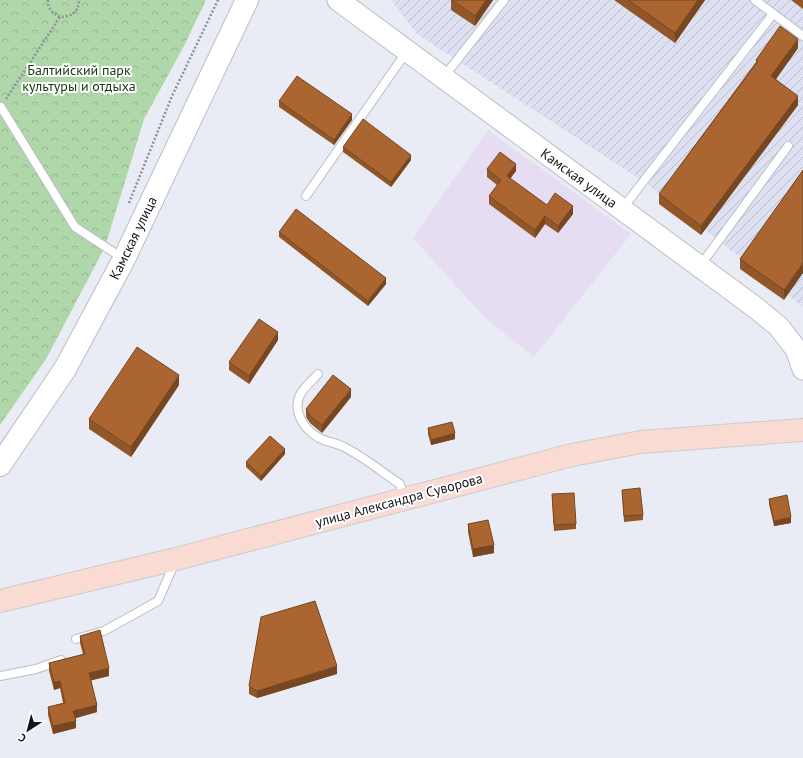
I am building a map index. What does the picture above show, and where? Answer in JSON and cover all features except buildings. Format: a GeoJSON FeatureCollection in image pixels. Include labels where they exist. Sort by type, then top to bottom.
{"type":"FeatureCollection","features":[{"type":"Feature","properties":{"kind":"main road","name":"Камская улица"},"geometry":{"type":"LineString","coordinates":[[0,465],[65,369],[124,259],[247,0]]}},
{"type":"Feature","properties":{"kind":"main road","name":"улица Александра Суворова"},"geometry":{"type":"LineString","coordinates":[[0,601],[176,559],[572,455],[641,442],[803,430]]}},
{"type":"Feature","properties":{"kind":"street","name":"Камская улица"},"geometry":{"type":"LineString","coordinates":[[338,0],[622,209],[779,327],[796,349],[803,369]]}},
{"type":"Feature","properties":{"kind":"lane"},"geometry":{"type":"LineString","coordinates":[[443,78],[504,0]]}},
{"type":"Feature","properties":{"kind":"lane"},"geometry":{"type":"LineString","coordinates":[[755,0],[803,36]]}},
{"type":"Feature","properties":{"kind":"lane"},"geometry":{"type":"LineString","coordinates":[[622,209],[773,14]]}},
{"type":"Feature","properties":{"kind":"lane"},"geometry":{"type":"LineString","coordinates":[[306,196],[407,51]]}},
{"type":"Feature","properties":{"kind":"lane"},"geometry":{"type":"LineString","coordinates":[[0,107],[75,227],[124,259]]}},
{"type":"Feature","properties":{"kind":"lane"},"geometry":{"type":"LineString","coordinates":[[700,267],[788,146]]}},
{"type":"Feature","properties":{"kind":"lane"},"geometry":{"type":"LineString","coordinates":[[318,374],[301,393],[298,400],[301,421],[308,431],[318,438],[344,446],[400,484],[404,498]]}},
{"type":"Feature","properties":{"kind":"lane"},"geometry":{"type":"LineString","coordinates":[[76,639],[104,631],[158,601],[176,559]]}},
{"type":"Feature","properties":{"kind":"lane"},"geometry":{"type":"LineString","coordinates":[[0,676],[36,669],[61,660]]}},
{"type":"Feature","properties":{"kind":"path"},"geometry":{"type":"LineString","coordinates":[[48,0],[51,12],[60,17]]}},
{"type":"Feature","properties":{"kind":"path"},"geometry":{"type":"LineString","coordinates":[[0,107],[60,17],[72,14],[77,10],[79,0]]}},
{"type":"Feature","properties":{"kind":"path"},"geometry":{"type":"LineString","coordinates":[[128,207],[132,192],[172,96],[218,0]]}},
{"type":"Feature","properties":{"kind":"shaded area"},"geometry":{"type":"Polygon","coordinates":[[[391,0],[803,0],[803,307],[643,181],[417,34],[391,0]]]}},
{"type":"Feature","properties":{"kind":"shaded area"},"geometry":{"type":"Polygon","coordinates":[[[488,130],[631,234],[534,357],[487,320],[413,238],[488,130]]]}},
{"type":"Feature","properties":{"kind":"green space","name":"Балтийский парк культуры и отдыха"},"geometry":{"type":"Polygon","coordinates":[[[0,0],[206,0],[184,46],[144,119],[105,247],[46,359],[0,425],[0,0]]]}}]}
